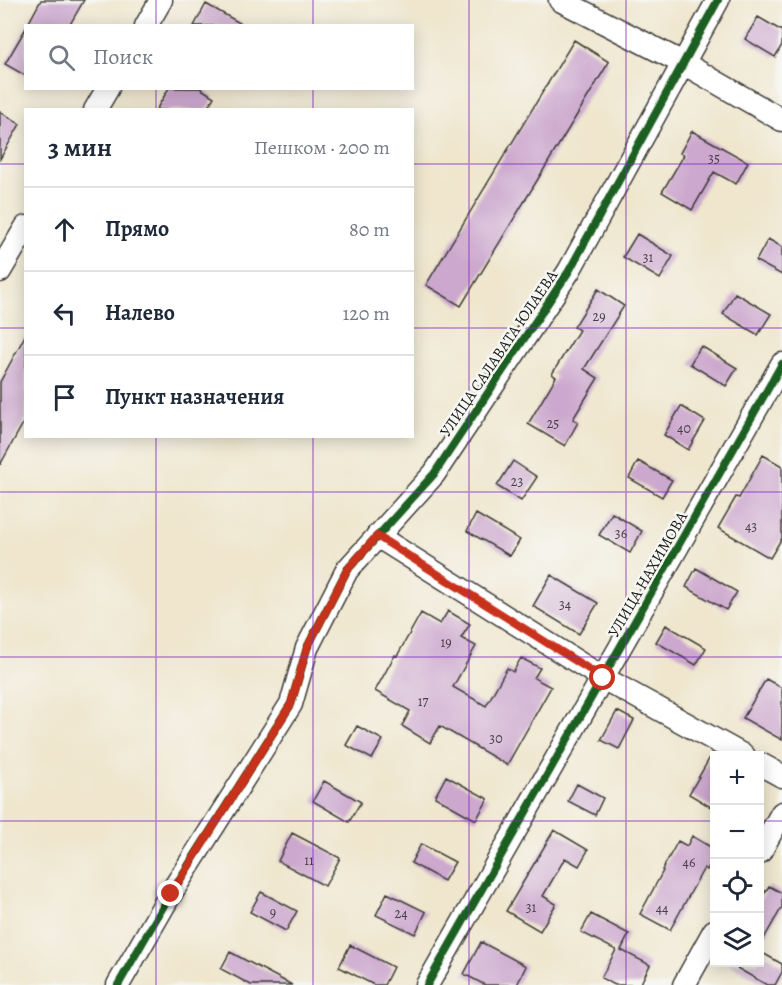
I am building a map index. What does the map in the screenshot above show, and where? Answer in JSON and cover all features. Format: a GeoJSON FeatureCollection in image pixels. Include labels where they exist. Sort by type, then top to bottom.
{"type":"FeatureCollection","features":[{"type":"Feature","properties":{"kind":"street"},"geometry":{"type":"LineString","coordinates":[[147,24],[161,0]]}},
{"type":"Feature","properties":{"kind":"street"},"geometry":{"type":"LineString","coordinates":[[560,0],[683,63],[782,120]]}},
{"type":"Feature","properties":{"kind":"street","name":"УЛИЦА САЛАВАТА ЮЛАЕВА"},"geometry":{"type":"LineString","coordinates":[[118,985],[171,894],[291,704],[307,648],[347,570],[434,474],[569,271],[718,0]]}},
{"type":"Feature","properties":{"kind":"street"},"geometry":{"type":"LineString","coordinates":[[97,108],[107,90]]}},
{"type":"Feature","properties":{"kind":"street"},"geometry":{"type":"LineString","coordinates":[[0,271],[24,230]]}},
{"type":"Feature","properties":{"kind":"street","name":"УЛИЦА НАХИМОВА"},"geometry":{"type":"LineString","coordinates":[[427,985],[782,364]]}},
{"type":"Feature","properties":{"kind":"street"},"geometry":{"type":"LineString","coordinates":[[377,536],[603,678],[735,751]]}},
{"type":"Feature","properties":{"kind":"street"},"geometry":{"type":"LineString","coordinates":[[764,767],[782,777]]}},
{"type":"Feature","properties":{"kind":"street"},"geometry":{"type":"LineString","coordinates":[[764,844],[782,813]]}},
{"type":"Feature","properties":{"kind":"street"},"geometry":{"type":"LineString","coordinates":[[684,985],[710,938]]}},
{"type":"Feature","properties":{"kind":"building"},"geometry":{"type":"Polygon","coordinates":[[[41,0],[84,0],[70,24],[28,24],[41,0]]]}},
{"type":"Feature","properties":{"kind":"building"},"geometry":{"type":"Polygon","coordinates":[[[206,4],[241,24],[195,24],[206,4]]]}},
{"type":"Feature","properties":{"kind":"building"},"geometry":{"type":"Polygon","coordinates":[[[758,17],[782,31],[782,45],[775,57],[745,39],[758,17]]]}},
{"type":"Feature","properties":{"kind":"building"},"geometry":{"type":"Polygon","coordinates":[[[24,31],[24,75],[5,64],[24,31]]]}},
{"type":"Feature","properties":{"kind":"building"},"geometry":{"type":"Polygon","coordinates":[[[574,40],[609,62],[461,306],[426,285],[574,40]]]}},
{"type":"Feature","properties":{"kind":"building"},"geometry":{"type":"Polygon","coordinates":[[[168,90],[203,90],[214,97],[207,108],[157,108],[168,90]]]}},
{"type":"Feature","properties":{"kind":"building"},"geometry":{"type":"Polygon","coordinates":[[[0,112],[20,124],[0,159],[0,112]]]}},
{"type":"Feature","properties":{"kind":"building"},"geometry":{"type":"Polygon","coordinates":[[[692,131],[748,162],[736,184],[714,172],[692,210],[662,192],[684,155],[680,153],[692,131]]]}},
{"type":"Feature","properties":{"kind":"building"},"geometry":{"type":"Polygon","coordinates":[[[637,234],[673,256],[660,279],[623,257],[637,234]]]}},
{"type":"Feature","properties":{"kind":"building"},"geometry":{"type":"Polygon","coordinates":[[[768,239],[782,247],[782,275],[756,261],[768,239]]]}},
{"type":"Feature","properties":{"kind":"building"},"geometry":{"type":"Polygon","coordinates":[[[598,289],[624,306],[584,369],[598,378],[573,419],[578,422],[565,446],[528,424],[556,377],[552,374],[579,330],[574,327],[598,289]]]}},
{"type":"Feature","properties":{"kind":"building"},"geometry":{"type":"Polygon","coordinates":[[[735,293],[771,314],[758,335],[723,314],[735,293]]]}},
{"type":"Feature","properties":{"kind":"building"},"geometry":{"type":"Polygon","coordinates":[[[24,338],[24,422],[0,465],[0,382],[24,338]]]}},
{"type":"Feature","properties":{"kind":"building"},"geometry":{"type":"Polygon","coordinates":[[[701,346],[737,368],[726,386],[690,364],[701,346]]]}},
{"type":"Feature","properties":{"kind":"building"},"geometry":{"type":"Polygon","coordinates":[[[681,406],[705,421],[688,450],[664,435],[681,406]]]}},
{"type":"Feature","properties":{"kind":"building"},"geometry":{"type":"Polygon","coordinates":[[[763,455],[782,466],[782,538],[770,558],[718,528],[736,497],[739,498],[763,455]]]}},
{"type":"Feature","properties":{"kind":"building"},"geometry":{"type":"Polygon","coordinates":[[[513,461],[537,477],[521,501],[497,486],[513,461]]]}},
{"type":"Feature","properties":{"kind":"building"},"geometry":{"type":"Polygon","coordinates":[[[638,461],[672,480],[662,497],[629,478],[638,461]]]}},
{"type":"Feature","properties":{"kind":"building"},"geometry":{"type":"Polygon","coordinates":[[[612,513],[642,531],[630,553],[599,535],[612,513]]]}},
{"type":"Feature","properties":{"kind":"building"},"geometry":{"type":"Polygon","coordinates":[[[476,514],[520,540],[510,556],[467,531],[476,514]]]}},
{"type":"Feature","properties":{"kind":"building"},"geometry":{"type":"Polygon","coordinates":[[[696,568],[737,592],[726,610],[686,587],[696,568]]]}},
{"type":"Feature","properties":{"kind":"building"},"geometry":{"type":"Polygon","coordinates":[[[551,575],[598,603],[579,634],[533,606],[551,575]]]}},
{"type":"Feature","properties":{"kind":"building"},"geometry":{"type":"Polygon","coordinates":[[[448,611],[470,624],[461,638],[476,646],[453,687],[486,706],[507,668],[513,672],[521,658],[540,668],[534,678],[551,687],[507,765],[440,726],[430,743],[402,726],[410,711],[375,691],[421,613],[440,624],[448,611]]]}},
{"type":"Feature","properties":{"kind":"building"},"geometry":{"type":"Polygon","coordinates":[[[666,625],[706,648],[696,665],[656,642],[666,625]]]}},
{"type":"Feature","properties":{"kind":"building"},"geometry":{"type":"Polygon","coordinates":[[[766,679],[782,688],[782,740],[743,718],[766,679]]]}},
{"type":"Feature","properties":{"kind":"building"},"geometry":{"type":"Polygon","coordinates":[[[617,711],[634,720],[619,749],[601,740],[617,711]]]}},
{"type":"Feature","properties":{"kind":"building"},"geometry":{"type":"Polygon","coordinates":[[[357,726],[383,740],[372,759],[346,745],[357,726]]]}},
{"type":"Feature","properties":{"kind":"building"},"geometry":{"type":"Polygon","coordinates":[[[710,757],[710,807],[689,794],[710,757]]]}},
{"type":"Feature","properties":{"kind":"building"},"geometry":{"type":"Polygon","coordinates":[[[446,776],[488,799],[476,820],[435,797],[446,776]]]}},
{"type":"Feature","properties":{"kind":"building"},"geometry":{"type":"Polygon","coordinates":[[[324,781],[361,802],[349,822],[313,801],[324,781]]]}},
{"type":"Feature","properties":{"kind":"building"},"geometry":{"type":"Polygon","coordinates":[[[577,784],[603,798],[595,815],[568,801],[577,784]]]}},
{"type":"Feature","properties":{"kind":"building"},"geometry":{"type":"Polygon","coordinates":[[[554,830],[588,850],[579,866],[565,858],[543,896],[556,904],[540,931],[506,911],[554,830]]]}},
{"type":"Feature","properties":{"kind":"building"},"geometry":{"type":"Polygon","coordinates":[[[292,833],[340,858],[325,886],[278,861],[292,833]]]}},
{"type":"Feature","properties":{"kind":"building"},"geometry":{"type":"Polygon","coordinates":[[[692,836],[710,847],[710,864],[707,870],[704,868],[670,930],[640,914],[678,841],[687,846],[692,836]]]}},
{"type":"Feature","properties":{"kind":"building"},"geometry":{"type":"Polygon","coordinates":[[[421,844],[455,862],[444,881],[411,863],[421,844]]]}},
{"type":"Feature","properties":{"kind":"building"},"geometry":{"type":"Polygon","coordinates":[[[769,886],[782,893],[782,907],[764,938],[764,913],[764,894],[769,886]]]}},
{"type":"Feature","properties":{"kind":"building"},"geometry":{"type":"Polygon","coordinates":[[[261,892],[297,911],[286,931],[250,912],[261,892]]]}},
{"type":"Feature","properties":{"kind":"building"},"geometry":{"type":"Polygon","coordinates":[[[387,893],[426,912],[415,934],[376,915],[387,893]]]}},
{"type":"Feature","properties":{"kind":"building"},"geometry":{"type":"Polygon","coordinates":[[[591,914],[629,934],[621,950],[650,965],[640,985],[615,985],[601,978],[616,950],[581,932],[591,914]]]}},
{"type":"Feature","properties":{"kind":"building"},"geometry":{"type":"Polygon","coordinates":[[[481,942],[526,966],[517,985],[485,985],[464,974],[481,942]]]}},
{"type":"Feature","properties":{"kind":"building"},"geometry":{"type":"Polygon","coordinates":[[[350,945],[393,967],[384,985],[374,985],[339,967],[350,945]]]}},
{"type":"Feature","properties":{"kind":"building"},"geometry":{"type":"Polygon","coordinates":[[[230,952],[292,985],[251,985],[221,969],[230,952]]]}},
{"type":"Feature","properties":{"kind":"building"},"geometry":{"type":"Polygon","coordinates":[[[764,954],[782,964],[782,972],[775,985],[767,985],[735,967],[764,967],[764,954]]]}},
{"type":"Feature","properties":{"kind":"cycle path"},"geometry":{"type":"LineString","coordinates":[[118,985],[171,893],[291,704],[307,648],[347,570],[434,474],[569,271],[718,0]]}},
{"type":"Feature","properties":{"kind":"cycle path"},"geometry":{"type":"LineString","coordinates":[[427,985],[782,364]]}},
{"type":"Feature","properties":{"kind":"route"},"geometry":{"type":"LineString","coordinates":[[171,894],[291,704],[307,648],[347,570],[377,536],[603,678]]}}]}
